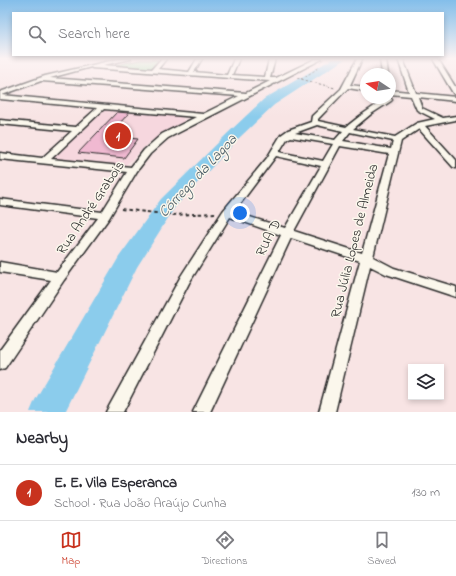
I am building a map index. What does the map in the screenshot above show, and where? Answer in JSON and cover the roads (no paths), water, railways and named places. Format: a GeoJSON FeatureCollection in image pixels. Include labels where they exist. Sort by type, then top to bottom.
{"type":"FeatureCollection","features":[{"type":"Feature","properties":{"kind":"street"},"geometry":{"type":"LineString","coordinates":[[0,95],[45,78]]}},
{"type":"Feature","properties":{"kind":"street"},"geometry":{"type":"LineString","coordinates":[[252,78],[271,80]]}},
{"type":"Feature","properties":{"kind":"street","name":"Rua André Grabois"},"geometry":{"type":"LineString","coordinates":[[0,363],[108,211],[133,170],[147,152],[165,136],[275,78]]}},
{"type":"Feature","properties":{"kind":"street"},"geometry":{"type":"LineString","coordinates":[[316,123],[314,121],[315,118],[345,88],[350,78]]}},
{"type":"Feature","properties":{"kind":"street"},"geometry":{"type":"LineString","coordinates":[[407,78],[419,109],[442,120]]}},
{"type":"Feature","properties":{"kind":"street"},"geometry":{"type":"LineString","coordinates":[[447,78],[456,93]]}},
{"type":"Feature","properties":{"kind":"street"},"geometry":{"type":"LineString","coordinates":[[42,79],[245,95]]}},
{"type":"Feature","properties":{"kind":"street"},"geometry":{"type":"LineString","coordinates":[[345,88],[360,89]]}},
{"type":"Feature","properties":{"kind":"street"},"geometry":{"type":"LineString","coordinates":[[396,93],[456,98]]}},
{"type":"Feature","properties":{"kind":"street"},"geometry":{"type":"LineString","coordinates":[[0,95],[205,116]]}},
{"type":"Feature","properties":{"kind":"street","name":"RUA D"},"geometry":{"type":"LineString","coordinates":[[201,412],[288,232],[338,142],[346,130],[366,114],[382,104]]}},
{"type":"Feature","properties":{"kind":"street"},"geometry":{"type":"LineString","coordinates":[[44,161],[103,106]]}},
{"type":"Feature","properties":{"kind":"street"},"geometry":{"type":"LineString","coordinates":[[114,412],[185,280],[228,213],[286,136],[291,132],[316,123],[397,140],[407,131],[420,125],[456,118]]}},
{"type":"Feature","properties":{"kind":"street"},"geometry":{"type":"LineString","coordinates":[[0,122],[77,129]]}},
{"type":"Feature","properties":{"kind":"street"},"geometry":{"type":"LineString","coordinates":[[420,125],[456,165]]}},
{"type":"Feature","properties":{"kind":"street"},"geometry":{"type":"LineString","coordinates":[[286,136],[338,142],[393,152]]}},
{"type":"Feature","properties":{"kind":"street","name":"Rua Júlia Lopes de Almeida"},"geometry":{"type":"LineString","coordinates":[[327,412],[365,258],[397,140]]}},
{"type":"Feature","properties":{"kind":"street"},"geometry":{"type":"LineString","coordinates":[[273,153],[326,164]]}},
{"type":"Feature","properties":{"kind":"street"},"geometry":{"type":"LineString","coordinates":[[0,156],[133,170]]}},
{"type":"Feature","properties":{"kind":"street"},"geometry":{"type":"LineString","coordinates":[[0,202],[108,211]]}},
{"type":"Feature","properties":{"kind":"street"},"geometry":{"type":"LineString","coordinates":[[228,213],[365,258],[390,271],[456,292]]}},
{"type":"Feature","properties":{"kind":"street"},"geometry":{"type":"LineString","coordinates":[[0,267],[60,277]]}},
{"type":"Feature","properties":{"kind":"waterway","name":"Córrego da Lagoa"},"geometry":{"type":"LineString","coordinates":[[47,412],[127,263],[168,203],[234,135],[269,102],[308,78]]}},
{"type":"Feature","properties":{"kind":"place","name":"E. E. Vila Esperanca"},"geometry":{"type":"Point","coordinates":[118,136]}}]}
